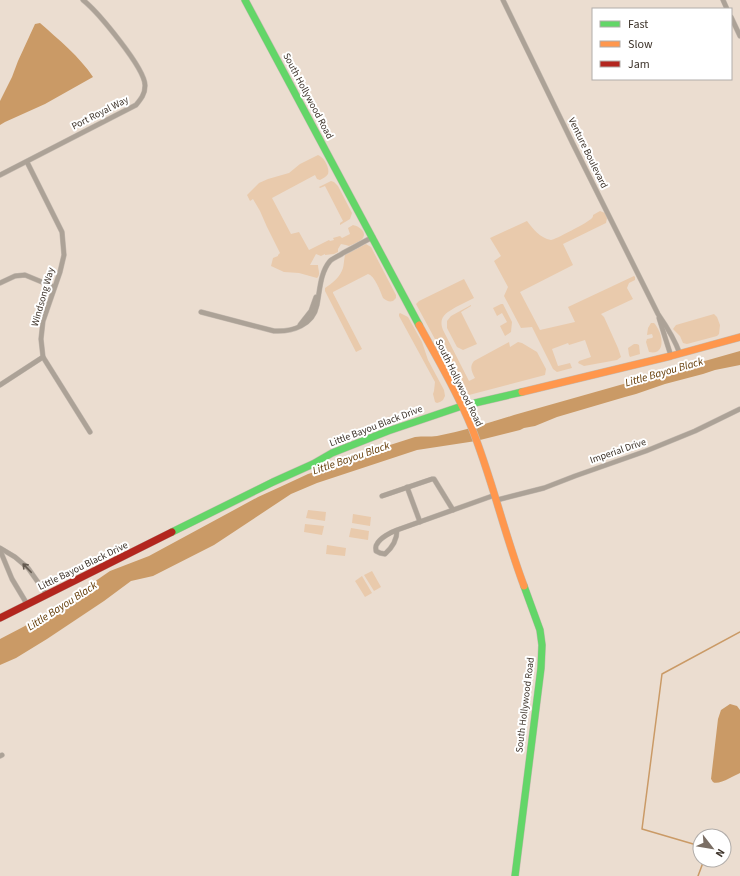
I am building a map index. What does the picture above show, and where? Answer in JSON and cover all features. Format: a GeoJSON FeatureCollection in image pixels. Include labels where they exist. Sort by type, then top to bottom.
{"type":"FeatureCollection","features":[{"type":"Feature","properties":{"kind":"main road","name":"South Hollywood Road"},"geometry":{"type":"LineString","coordinates":[[245,1],[462,406],[471,426],[496,498],[504,528],[540,630],[542,645],[540,668],[515,876]]}},
{"type":"Feature","properties":{"kind":"main road","name":"Little Bayou Black Drive"},"geometry":{"type":"LineString","coordinates":[[0,618],[273,482],[313,464],[332,453],[388,431],[462,406],[680,354],[740,337]]}},
{"type":"Feature","properties":{"kind":"street","name":"Port Royal Way"},"geometry":{"type":"LineString","coordinates":[[0,175],[136,105],[143,96],[145,85],[142,74],[118,38],[83,0]]}},
{"type":"Feature","properties":{"kind":"street","name":"Venture Boulevard"},"geometry":{"type":"LineString","coordinates":[[503,0],[573,144],[658,314],[677,346],[680,354]]}},
{"type":"Feature","properties":{"kind":"street"},"geometry":{"type":"LineString","coordinates":[[732,19],[740,36]]}},
{"type":"Feature","properties":{"kind":"street","name":"Windsong Way"},"geometry":{"type":"LineString","coordinates":[[27,162],[62,232],[64,255],[60,272],[43,321],[41,339],[43,357],[90,432]]}},
{"type":"Feature","properties":{"kind":"street"},"geometry":{"type":"LineString","coordinates":[[201,312],[274,331],[282,332],[298,328],[311,311],[320,288],[321,280],[331,260],[372,237]]}},
{"type":"Feature","properties":{"kind":"street"},"geometry":{"type":"LineString","coordinates":[[0,283],[15,276],[25,275],[54,287]]}},
{"type":"Feature","properties":{"kind":"street","name":"Venture Boulevard"},"geometry":{"type":"LineString","coordinates":[[658,314],[671,356]]}},
{"type":"Feature","properties":{"kind":"street"},"geometry":{"type":"LineString","coordinates":[[0,386],[43,357]]}},
{"type":"Feature","properties":{"kind":"street","name":"Imperial Drive"},"geometry":{"type":"LineString","coordinates":[[397,530],[397,536],[391,549],[385,554],[376,551],[377,543],[390,532],[453,510],[496,498],[544,488],[646,452],[695,431],[740,409]]}},
{"type":"Feature","properties":{"kind":"street"},"geometry":{"type":"LineString","coordinates":[[382,496],[434,479],[453,510]]}},
{"type":"Feature","properties":{"kind":"street"},"geometry":{"type":"LineString","coordinates":[[407,487],[420,522]]}},
{"type":"Feature","properties":{"kind":"street"},"geometry":{"type":"LineString","coordinates":[[0,549],[15,557],[28,568],[47,595]]}},
{"type":"Feature","properties":{"kind":"street"},"geometry":{"type":"LineString","coordinates":[[0,549],[12,579],[27,604]]}},
{"type":"Feature","properties":{"kind":"shaded area"},"geometry":{"type":"Polygon","coordinates":[[[318,155],[324,160],[327,166],[328,174],[326,176],[320,180],[317,179],[315,175],[272,198],[291,234],[299,232],[309,250],[329,240],[334,240],[333,238],[340,236],[342,238],[350,234],[348,228],[353,225],[361,229],[364,235],[360,241],[349,246],[341,244],[338,252],[334,254],[325,254],[321,256],[316,254],[310,265],[318,265],[319,273],[317,278],[299,273],[284,272],[271,266],[273,258],[278,256],[280,253],[260,211],[253,199],[250,201],[247,195],[259,183],[289,173],[300,164],[318,155]]]}},
{"type":"Feature","properties":{"kind":"shaded area"},"geometry":{"type":"Polygon","coordinates":[[[331,181],[338,186],[352,213],[350,219],[340,225],[343,221],[325,186],[319,187],[331,181]]]}},
{"type":"Feature","properties":{"kind":"shaded area"},"geometry":{"type":"Polygon","coordinates":[[[600,211],[605,213],[607,218],[606,223],[563,244],[573,265],[520,292],[540,330],[575,322],[568,307],[634,276],[635,280],[629,283],[627,288],[633,299],[601,314],[604,317],[621,357],[617,360],[584,366],[578,363],[579,361],[591,357],[585,340],[569,345],[568,343],[552,349],[558,366],[570,363],[572,368],[557,372],[553,369],[532,327],[521,328],[504,296],[508,287],[494,261],[501,256],[490,238],[527,221],[540,235],[551,240],[585,223],[593,217],[593,215],[600,211]]]}},
{"type":"Feature","properties":{"kind":"shaded area"},"geometry":{"type":"Polygon","coordinates":[[[366,244],[371,247],[396,295],[396,298],[393,301],[387,301],[383,298],[375,281],[371,275],[368,274],[333,292],[362,349],[356,352],[325,291],[325,288],[340,274],[343,268],[345,255],[366,244]]]}},
{"type":"Feature","properties":{"kind":"shaded area"},"geometry":{"type":"Polygon","coordinates":[[[464,279],[474,298],[449,311],[442,319],[442,326],[469,381],[475,378],[471,367],[474,361],[509,342],[510,347],[518,342],[537,352],[546,369],[545,375],[469,395],[463,391],[416,304],[419,301],[464,279]]]}},
{"type":"Feature","properties":{"kind":"shaded area"},"geometry":{"type":"Polygon","coordinates":[[[503,304],[512,322],[511,332],[505,336],[500,326],[507,322],[502,313],[497,316],[493,308],[503,304]]]}},
{"type":"Feature","properties":{"kind":"shaded area"},"geometry":{"type":"Polygon","coordinates":[[[471,305],[461,312],[477,344],[463,350],[457,347],[447,328],[447,321],[451,316],[471,305]]]}},
{"type":"Feature","properties":{"kind":"shaded area"},"geometry":{"type":"Polygon","coordinates":[[[400,313],[408,317],[422,342],[428,360],[444,390],[445,396],[440,402],[435,402],[433,394],[435,382],[399,316],[400,313]]]}},
{"type":"Feature","properties":{"kind":"shaded area"},"geometry":{"type":"Polygon","coordinates":[[[714,314],[720,325],[719,334],[717,336],[687,344],[683,343],[680,336],[673,329],[676,325],[714,314]]]}},
{"type":"Feature","properties":{"kind":"shaded area"},"geometry":{"type":"Polygon","coordinates":[[[651,323],[654,323],[657,327],[662,342],[659,350],[655,352],[649,352],[646,342],[647,339],[653,337],[652,334],[647,335],[648,328],[651,323]]]}},
{"type":"Feature","properties":{"kind":"shaded area"},"geometry":{"type":"Polygon","coordinates":[[[634,344],[639,345],[640,354],[630,357],[628,348],[634,344]]]}},
{"type":"Feature","properties":{"kind":"shaded area"},"geometry":{"type":"Polygon","coordinates":[[[308,510],[326,512],[325,521],[306,518],[308,510]]]}},
{"type":"Feature","properties":{"kind":"shaded area"},"geometry":{"type":"Polygon","coordinates":[[[353,514],[371,517],[370,526],[352,523],[353,514]]]}},
{"type":"Feature","properties":{"kind":"shaded area"},"geometry":{"type":"Polygon","coordinates":[[[305,524],[324,526],[322,535],[304,532],[305,524]]]}},
{"type":"Feature","properties":{"kind":"shaded area"},"geometry":{"type":"Polygon","coordinates":[[[351,528],[369,531],[368,540],[349,537],[351,528]]]}},
{"type":"Feature","properties":{"kind":"shaded area"},"geometry":{"type":"Polygon","coordinates":[[[327,545],[346,548],[345,556],[326,554],[327,545]]]}},
{"type":"Feature","properties":{"kind":"shaded area"},"geometry":{"type":"Polygon","coordinates":[[[372,571],[381,587],[374,591],[364,575],[372,571]]]}},
{"type":"Feature","properties":{"kind":"shaded area"},"geometry":{"type":"Polygon","coordinates":[[[362,576],[372,593],[365,597],[355,581],[362,576]]]}},
{"type":"Feature","properties":{"kind":"water"},"geometry":{"type":"Polygon","coordinates":[[[40,23],[75,55],[93,77],[45,104],[0,125],[0,101],[35,24],[40,23]]]}},
{"type":"Feature","properties":{"kind":"water","name":"Little Bayou Black"},"geometry":{"type":"Polygon","coordinates":[[[740,351],[740,365],[715,370],[665,384],[557,417],[520,430],[476,441],[417,450],[317,483],[291,494],[214,545],[153,576],[131,581],[47,639],[16,658],[0,665],[0,639],[46,615],[110,571],[149,556],[258,497],[308,474],[346,462],[365,453],[415,437],[437,436],[486,424],[740,351]]]}},
{"type":"Feature","properties":{"kind":"water"},"geometry":{"type":"Polygon","coordinates":[[[730,704],[737,706],[740,710],[740,773],[719,783],[715,783],[711,779],[718,719],[721,710],[730,704]]]}},
{"type":"Feature","properties":{"kind":"waterway"},"geometry":{"type":"LineString","coordinates":[[692,844],[642,829],[662,674],[740,632]]}},
{"type":"Feature","properties":{"kind":"waterway"},"geometry":{"type":"LineString","coordinates":[[698,876],[701,868]]}},
{"type":"Feature","properties":{"kind":"traffic: fast"},"geometry":{"type":"LineString","coordinates":[[245,0],[419,325]]}},
{"type":"Feature","properties":{"kind":"traffic: fast"},"geometry":{"type":"LineString","coordinates":[[172,532],[313,464],[332,453],[388,431],[462,406],[522,392]]}},
{"type":"Feature","properties":{"kind":"traffic: fast"},"geometry":{"type":"LineString","coordinates":[[515,876],[541,668],[542,645],[540,630],[524,586]]}},
{"type":"Feature","properties":{"kind":"traffic: slow"},"geometry":{"type":"LineString","coordinates":[[419,325],[453,387],[471,426],[524,586]]}},
{"type":"Feature","properties":{"kind":"traffic: slow"},"geometry":{"type":"LineString","coordinates":[[522,392],[671,356],[740,337]]}},
{"type":"Feature","properties":{"kind":"traffic: jam"},"geometry":{"type":"LineString","coordinates":[[0,618],[172,532]]}}]}
